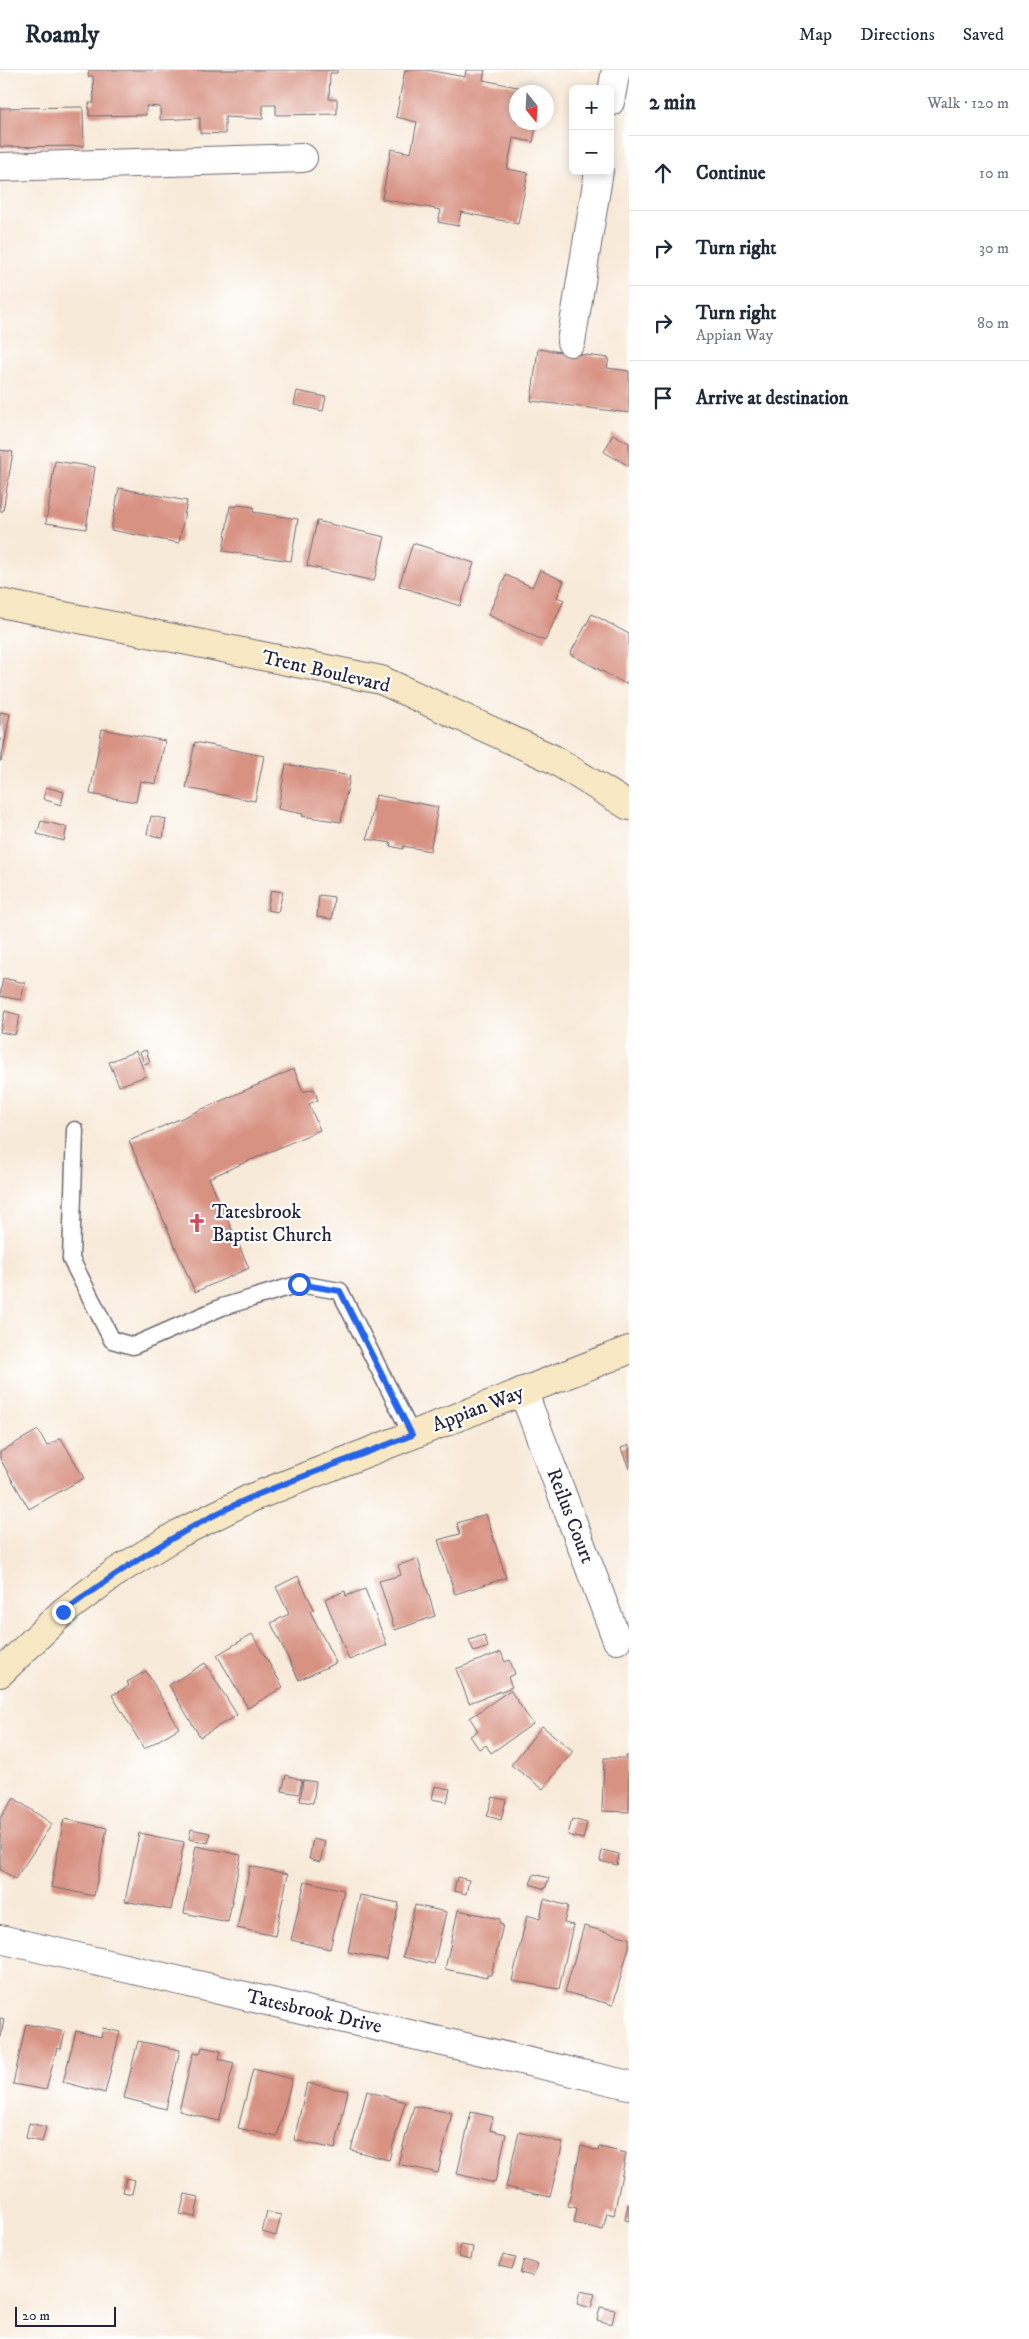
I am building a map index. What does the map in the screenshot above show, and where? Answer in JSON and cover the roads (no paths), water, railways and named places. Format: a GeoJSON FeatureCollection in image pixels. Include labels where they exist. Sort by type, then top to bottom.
{"type":"FeatureCollection","features":[{"type":"Feature","properties":{"kind":"street"},"geometry":{"type":"LineString","coordinates":[[613,85],[616,70]]}},
{"type":"Feature","properties":{"kind":"street"},"geometry":{"type":"LineString","coordinates":[[0,167],[303,158]]}},
{"type":"Feature","properties":{"kind":"street"},"geometry":{"type":"LineString","coordinates":[[571,342],[598,175]]}},
{"type":"Feature","properties":{"kind":"street","name":"Trent Boulevard"},"geometry":{"type":"LineString","coordinates":[[0,603],[380,680],[553,759],[629,806]]}},
{"type":"Feature","properties":{"kind":"street","name":"Appian Way"},"geometry":{"type":"LineString","coordinates":[[0,1673],[63,1612],[116,1572],[178,1534],[251,1498],[629,1350]]}},
{"type":"Feature","properties":{"kind":"street","name":"Reilus Court"},"geometry":{"type":"LineString","coordinates":[[523,1391],[617,1640]]}},
{"type":"Feature","properties":{"kind":"street","name":"Tatesbrook Drive"},"geometry":{"type":"LineString","coordinates":[[0,1939],[629,2085]]}},
{"type":"Feature","properties":{"kind":"lane"},"geometry":{"type":"LineString","coordinates":[[75,1130],[70,1259],[112,1340],[133,1346],[222,1307],[299,1284],[340,1291],[412,1435]]}},
{"type":"Feature","properties":{"kind":"place","name":"Tatesbrook Baptist Church"},"geometry":{"type":"Point","coordinates":[197,1223]}}]}
